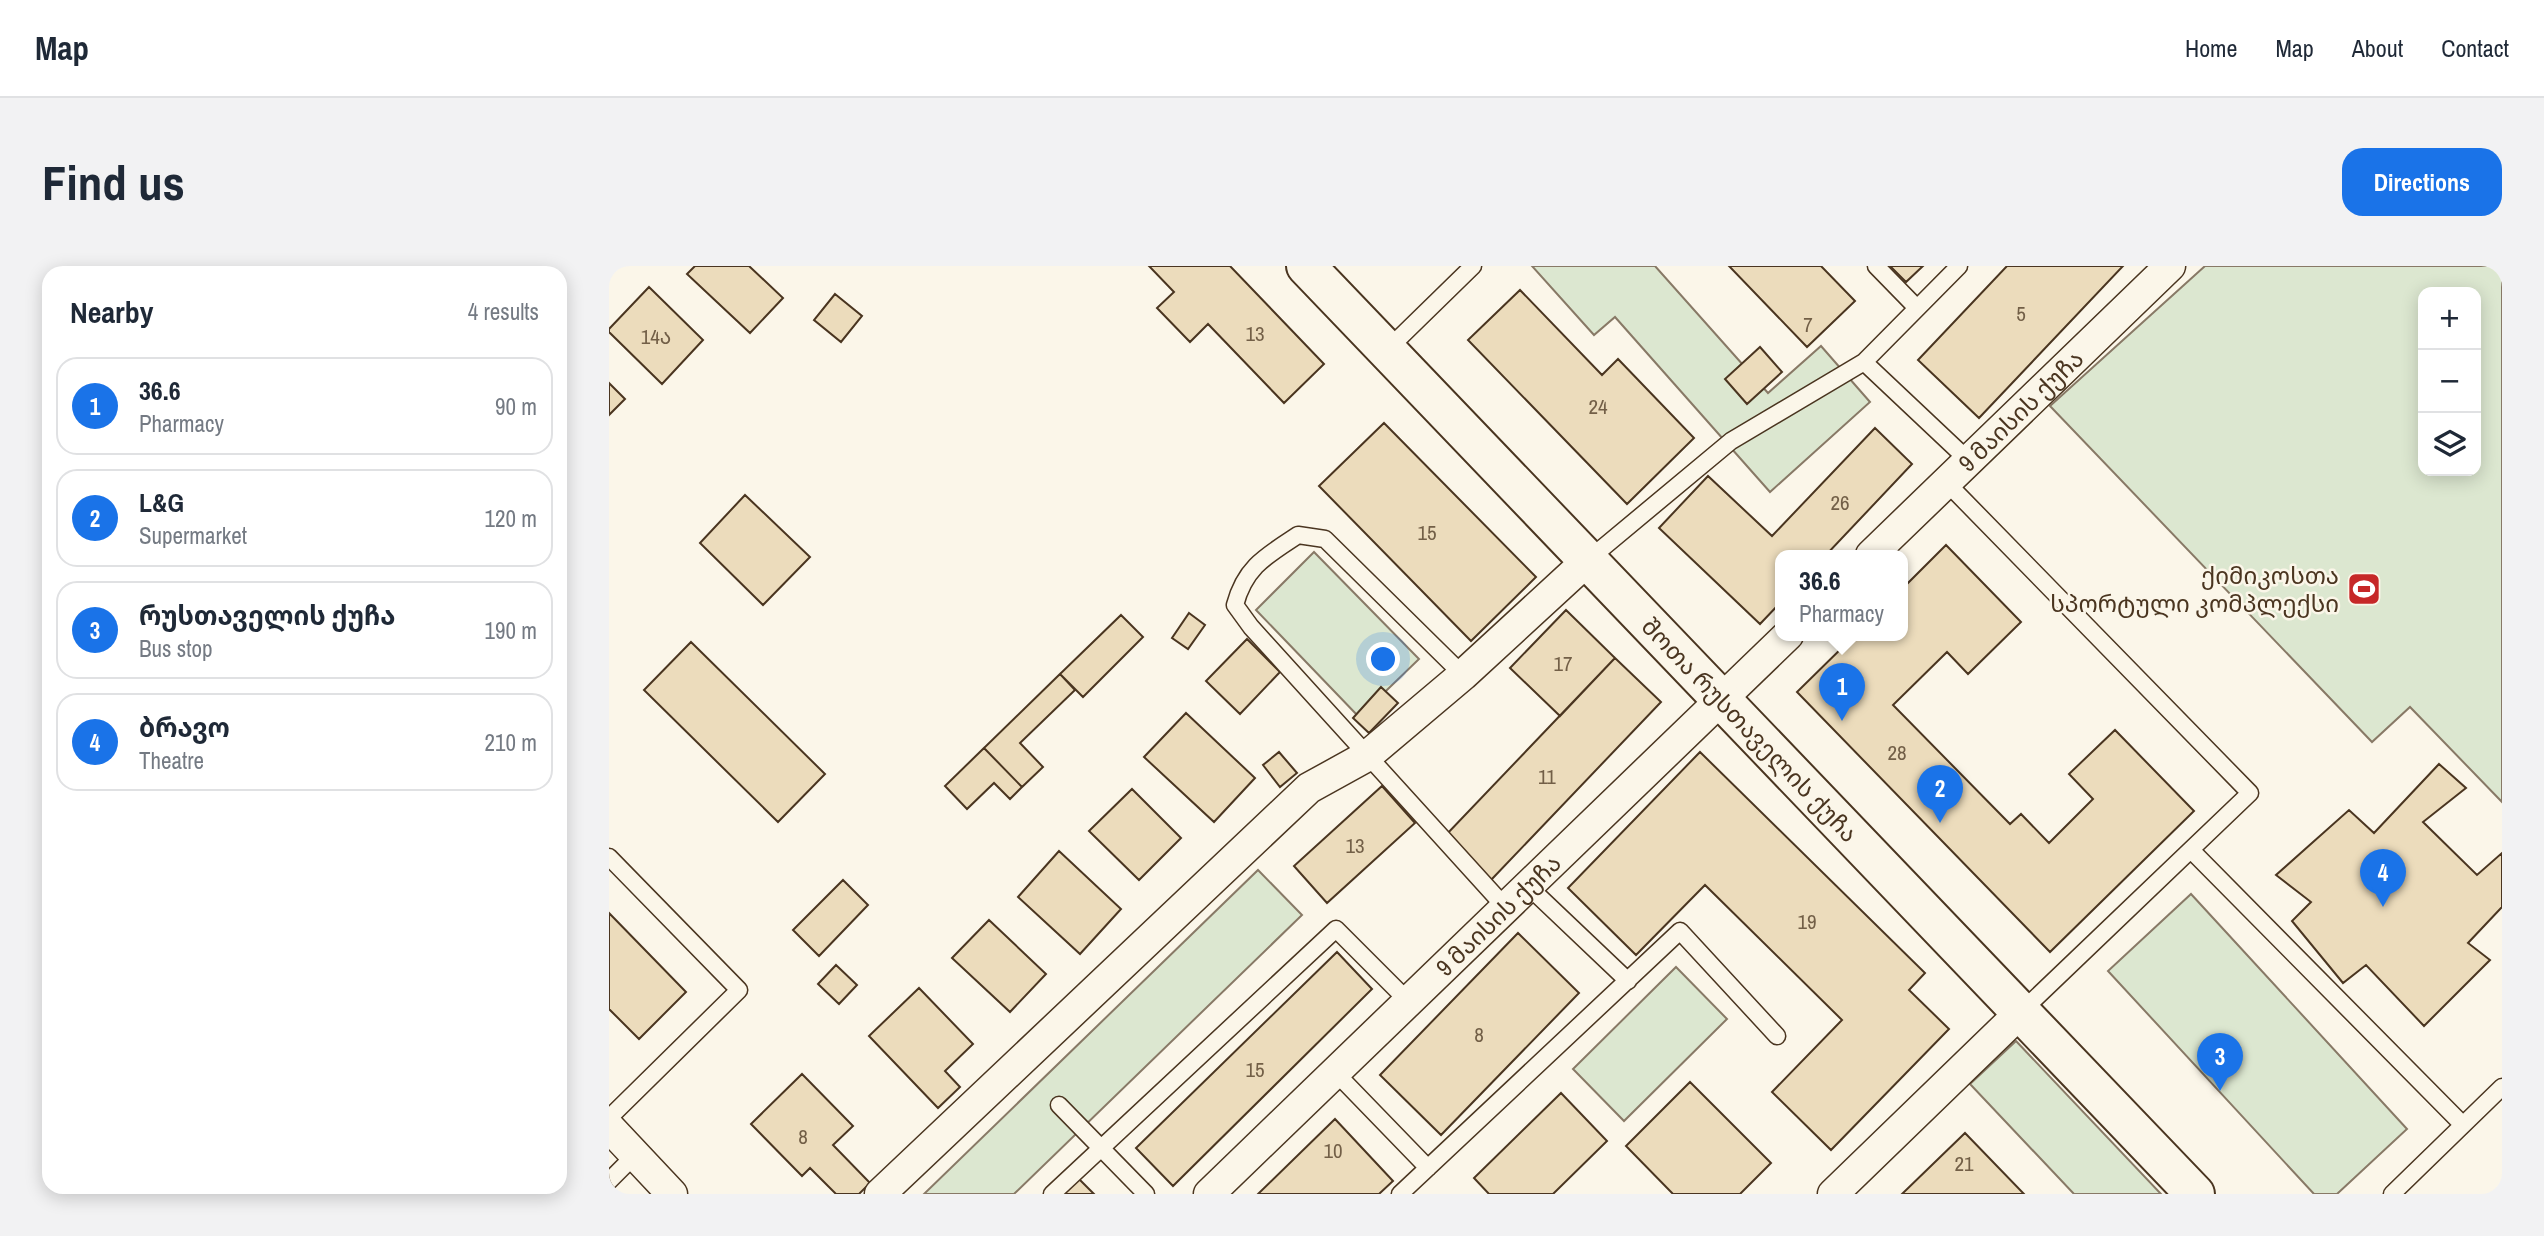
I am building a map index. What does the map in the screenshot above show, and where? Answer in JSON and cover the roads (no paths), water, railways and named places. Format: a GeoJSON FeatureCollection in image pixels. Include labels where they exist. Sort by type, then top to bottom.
{"type":"FeatureCollection","features":[{"type":"Feature","properties":{"kind":"street","name":"შოთა რუსთაველის ქუჩა"},"geometry":{"type":"LineString","coordinates":[[1306,266],[2195,1194]]}},
{"type":"Feature","properties":{"kind":"street","name":"9 მაისის ქუჩა"},"geometry":{"type":"LineString","coordinates":[[1876,550],[2170,266]]}},
{"type":"Feature","properties":{"kind":"street"},"geometry":{"type":"LineString","coordinates":[[880,1194],[1309,788],[1367,756],[1463,675],[1588,560]]}},
{"type":"Feature","properties":{"kind":"street","name":"9 მაისის ქუჩა"},"geometry":{"type":"LineString","coordinates":[[1209,1194],[1782,641]]}},
{"type":"Feature","properties":{"kind":"street"},"geometry":{"type":"LineString","coordinates":[[1833,1194],[2021,1012]]}},
{"type":"Feature","properties":{"kind":"street"},"geometry":{"type":"LineString","coordinates":[[609,1127],[672,1194]]}},
{"type":"Feature","properties":{"kind":"lane"},"geometry":{"type":"LineString","coordinates":[[1387,350],[1473,266]]}},
{"type":"Feature","properties":{"kind":"lane"},"geometry":{"type":"LineString","coordinates":[[1876,266],[1917,308]]}},
{"type":"Feature","properties":{"kind":"lane"},"geometry":{"type":"LineString","coordinates":[[1588,560],[1731,441],[1864,362],[1959,266]]}},
{"type":"Feature","properties":{"kind":"lane"},"geometry":{"type":"LineString","coordinates":[[1864,362],[1969,461]]}},
{"type":"Feature","properties":{"kind":"lane"},"geometry":{"type":"LineString","coordinates":[[1946,482],[2250,793],[2021,1012]]}},
{"type":"Feature","properties":{"kind":"lane"},"geometry":{"type":"LineString","coordinates":[[1463,675],[1325,539],[1298,535],[1266,556],[1241,581],[1235,605],[1251,626],[1506,908]]}},
{"type":"Feature","properties":{"kind":"lane"},"geometry":{"type":"LineString","coordinates":[[2192,851],[2463,1125]]}},
{"type":"Feature","properties":{"kind":"lane"},"geometry":{"type":"LineString","coordinates":[[609,856],[739,990],[609,1118]]}},
{"type":"Feature","properties":{"kind":"lane"},"geometry":{"type":"LineString","coordinates":[[1528,886],[1628,981]]}},
{"type":"Feature","properties":{"kind":"lane"},"geometry":{"type":"LineString","coordinates":[[1052,1194],[1336,929],[1408,1001]]}},
{"type":"Feature","properties":{"kind":"lane"},"geometry":{"type":"LineString","coordinates":[[1400,1194],[1680,931],[1777,1036]]}},
{"type":"Feature","properties":{"kind":"lane"},"geometry":{"type":"LineString","coordinates":[[1335,1072],[1428,1168]]}},
{"type":"Feature","properties":{"kind":"lane"},"geometry":{"type":"LineString","coordinates":[[2392,1194],[2501,1089]]}},
{"type":"Feature","properties":{"kind":"lane"},"geometry":{"type":"LineString","coordinates":[[1059,1105],[1146,1194]]}},
{"type":"Feature","properties":{"kind":"lane"},"geometry":{"type":"LineString","coordinates":[[609,1181],[635,1155]]}},
{"type":"Feature","properties":{"kind":"place","name":"ქიმიკოსთა სპორტული კომპლექსი"},"geometry":{"type":"Point","coordinates":[2364,589]}},
{"type":"Feature","properties":{"kind":"place","name":"36.6"},"geometry":{"type":"Point","coordinates":[1842,721]}},
{"type":"Feature","properties":{"kind":"place","name":"L&G"},"geometry":{"type":"Point","coordinates":[1940,823]}},
{"type":"Feature","properties":{"kind":"place","name":"ბრავო"},"geometry":{"type":"Point","coordinates":[2383,907]}},
{"type":"Feature","properties":{"kind":"place","name":"რუსთაველის ქუჩა"},"geometry":{"type":"Point","coordinates":[2220,1091]}}]}
